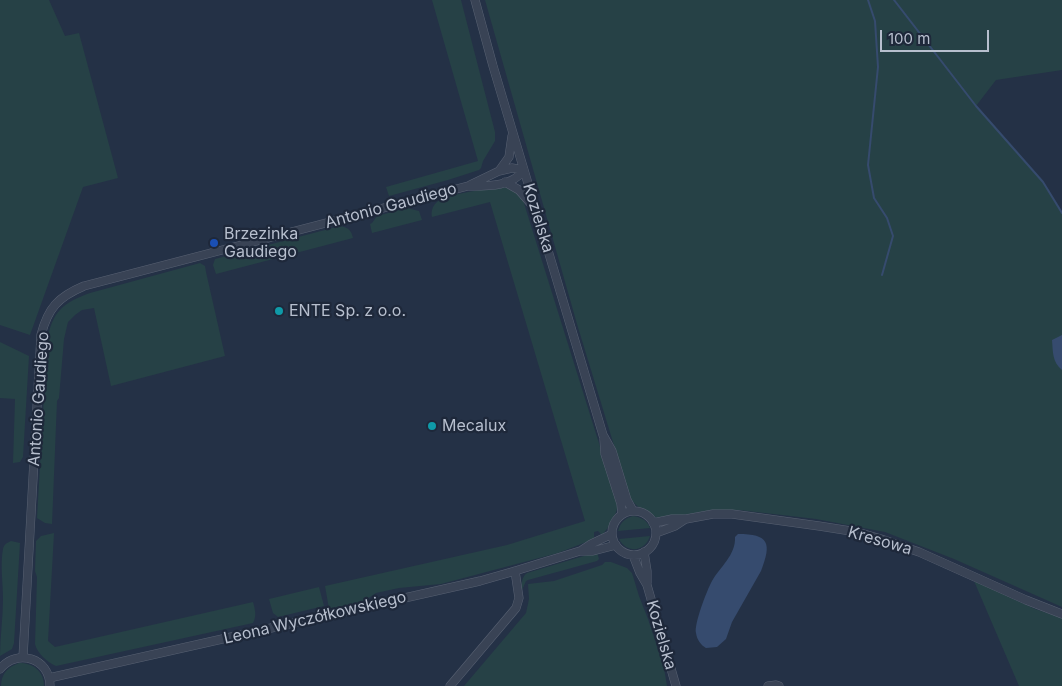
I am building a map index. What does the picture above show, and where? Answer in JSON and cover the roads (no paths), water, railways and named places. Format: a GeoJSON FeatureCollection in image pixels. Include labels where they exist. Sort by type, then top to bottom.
{"type":"FeatureCollection","features":[{"type":"Feature","properties":{"kind":"street","name":"Kozielska"},"geometry":{"type":"LineString","coordinates":[[475,0],[534,207],[603,435],[605,454],[621,504],[622,514]]}},
{"type":"Feature","properties":{"kind":"street"},"geometry":{"type":"LineString","coordinates":[[499,171],[509,157],[513,134]]}},
{"type":"Feature","properties":{"kind":"street","name":"Antonio Gaudiego"},"geometry":{"type":"LineString","coordinates":[[23,657],[41,336],[47,315],[57,302],[74,290],[84,286],[468,186],[485,186],[513,180],[524,170],[516,168],[499,171],[468,186]]}},
{"type":"Feature","properties":{"kind":"street"},"geometry":{"type":"LineString","coordinates":[[505,182],[519,190],[534,207]]}},
{"type":"Feature","properties":{"kind":"street","name":"Kozielska"},"geometry":{"type":"LineString","coordinates":[[603,435],[612,451],[627,500],[633,511]]}},
{"type":"Feature","properties":{"kind":"street"},"geometry":{"type":"LineString","coordinates":[[633,511],[646,515],[653,522],[656,534],[652,544],[644,552],[633,555],[623,552],[616,545],[612,534],[617,518],[622,514],[633,511]]}},
{"type":"Feature","properties":{"kind":"street","name":"Kresowa"},"geometry":{"type":"LineString","coordinates":[[653,522],[713,514],[732,514],[869,535],[919,552],[1062,614]]}},
{"type":"Feature","properties":{"kind":"street","name":"Kresowa"},"geometry":{"type":"LineString","coordinates":[[656,534],[686,519]]}},
{"type":"Feature","properties":{"kind":"street","name":"Leona Wyczółkowskiego"},"geometry":{"type":"LineString","coordinates":[[580,551],[612,534]]}},
{"type":"Feature","properties":{"kind":"street","name":"Leona Wyczółkowskiego"},"geometry":{"type":"LineString","coordinates":[[49,682],[480,581],[580,551],[616,545]]}},
{"type":"Feature","properties":{"kind":"street","name":"Kozielska"},"geometry":{"type":"LineString","coordinates":[[644,552],[647,585]]}},
{"type":"Feature","properties":{"kind":"street","name":"Kozielska"},"geometry":{"type":"LineString","coordinates":[[633,555],[647,585],[676,686]]}},
{"type":"Feature","properties":{"kind":"street"},"geometry":{"type":"LineString","coordinates":[[450,686],[516,608],[519,595],[515,571]]}},
{"type":"Feature","properties":{"kind":"street"},"geometry":{"type":"LineString","coordinates":[[0,669],[10,660],[23,657],[34,660],[41,665],[49,682]]}},
{"type":"Feature","properties":{"kind":"street"},"geometry":{"type":"LineString","coordinates":[[768,686],[779,686]]}},
{"type":"Feature","properties":{"kind":"water"},"geometry":{"type":"Polygon","coordinates":[[[1062,335],[1062,370],[1055,360],[1052,340],[1062,335]]]}},
{"type":"Feature","properties":{"kind":"water"},"geometry":{"type":"Polygon","coordinates":[[[738,534],[748,534],[762,538],[767,547],[764,561],[761,571],[732,622],[726,639],[717,647],[706,648],[697,636],[696,629],[699,615],[710,585],[733,550],[735,537],[738,534]]]}},
{"type":"Feature","properties":{"kind":"waterway"},"geometry":{"type":"LineString","coordinates":[[868,0],[875,21],[878,67],[868,165],[874,198],[887,218],[893,236],[882,275]]}},
{"type":"Feature","properties":{"kind":"waterway"},"geometry":{"type":"LineString","coordinates":[[894,0],[976,106],[1043,182],[1062,213]]}},
{"type":"Feature","properties":{"kind":"place","name":"Brzezinka Gaudiego"},"geometry":{"type":"Point","coordinates":[214,243]}},
{"type":"Feature","properties":{"kind":"place","name":"ENTE Sp. z o.o."},"geometry":{"type":"Point","coordinates":[279,311]}},
{"type":"Feature","properties":{"kind":"place","name":"Mecalux"},"geometry":{"type":"Point","coordinates":[432,426]}}]}
